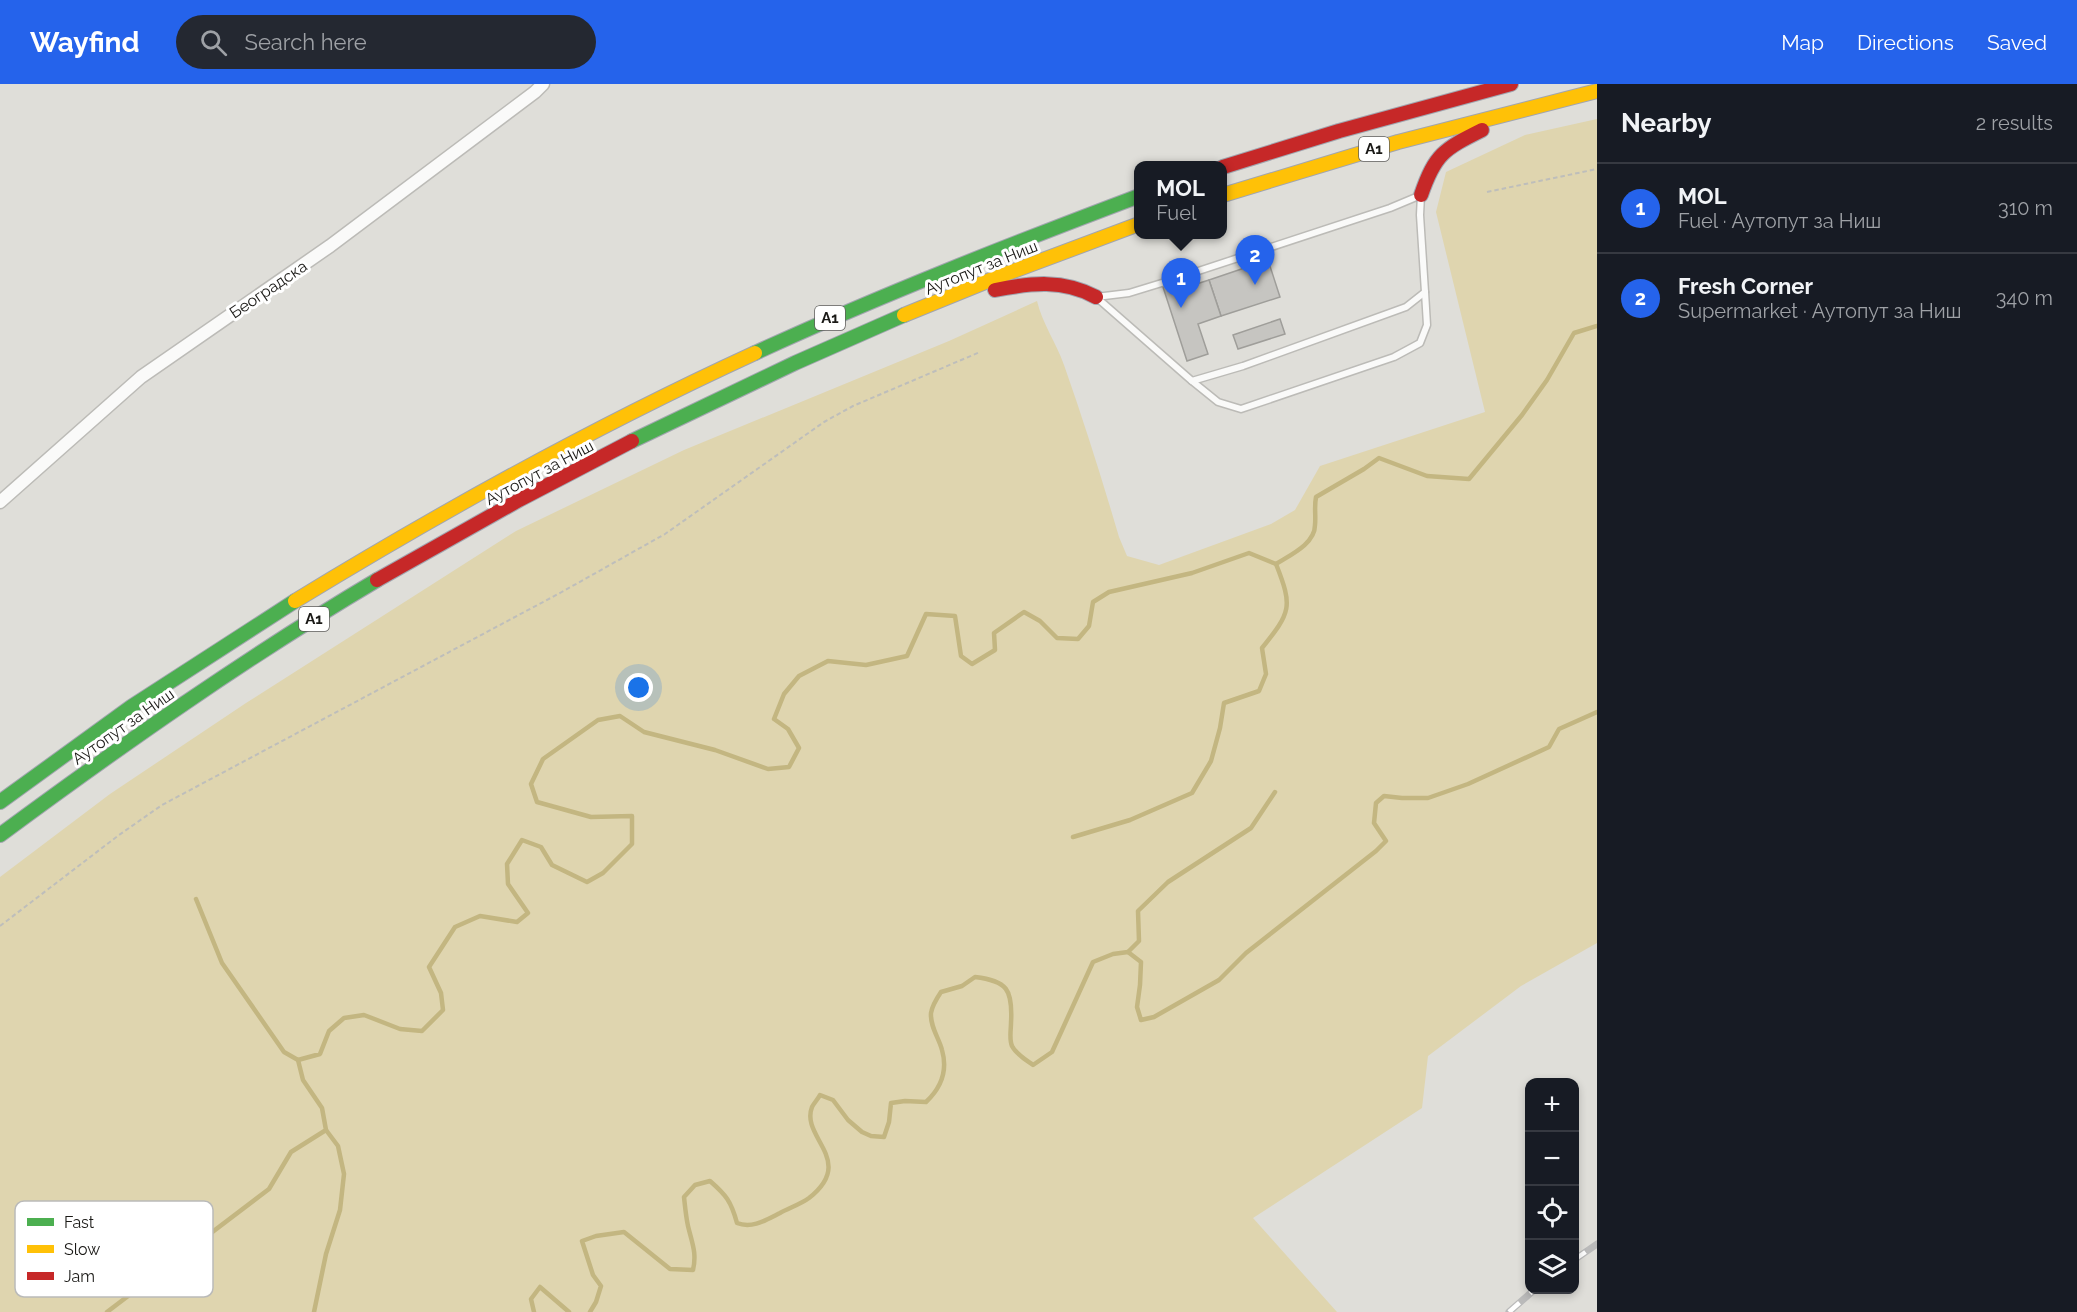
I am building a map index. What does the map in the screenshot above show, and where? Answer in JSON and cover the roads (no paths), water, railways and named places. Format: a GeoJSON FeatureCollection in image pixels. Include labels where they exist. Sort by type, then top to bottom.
{"type":"FeatureCollection","features":[{"type":"Feature","properties":{"kind":"highway","name":"A1"},"geometry":{"type":"LineString","coordinates":[[1227,166],[1350,128],[1511,84]]}},
{"type":"Feature","properties":{"kind":"highway","name":"A1"},"geometry":{"type":"LineString","coordinates":[[1227,194],[1398,142],[1527,107],[1597,91]]}},
{"type":"Feature","properties":{"kind":"highway"},"geometry":{"type":"LineString","coordinates":[[1421,195],[1432,167],[1444,150],[1527,107]]}},
{"type":"Feature","properties":{"kind":"highway","name":"Аутопут за Ниш"},"geometry":{"type":"LineString","coordinates":[[0,802],[45,767],[194,664],[393,541],[521,469],[633,410],[760,349],[962,262],[1134,198]]}},
{"type":"Feature","properties":{"kind":"highway","name":"Аутопут за Ниш"},"geometry":{"type":"LineString","coordinates":[[0,835],[210,686],[296,630],[538,490],[701,406],[826,349],[946,298],[1134,226]]}},
{"type":"Feature","properties":{"kind":"highway"},"geometry":{"type":"LineString","coordinates":[[946,298],[1034,283],[1078,287],[1096,297]]}},
{"type":"Feature","properties":{"kind":"street","name":"Београдска"},"geometry":{"type":"LineString","coordinates":[[0,502],[141,377],[330,246],[543,84]]}},
{"type":"Feature","properties":{"kind":"lane"},"geometry":{"type":"LineString","coordinates":[[1421,195],[1420,215],[1427,325],[1420,343],[1394,357],[1241,409],[1218,402],[1096,297],[1129,292],[1165,282],[1390,208],[1421,195]]}},
{"type":"Feature","properties":{"kind":"lane"},"geometry":{"type":"LineString","coordinates":[[1192,381],[1243,366],[1406,307],[1425,292]]}},
{"type":"Feature","properties":{"kind":"waterway"},"geometry":{"type":"LineString","coordinates":[[1073,837],[1130,820],[1192,793],[1211,761],[1224,703],[1259,691],[1266,674],[1262,648],[1279,626],[1286,609],[1285,590],[1276,564],[1301,548],[1311,538],[1315,525],[1316,497],[1379,458],[1427,476],[1469,479],[1522,415],[1547,380],[1574,333],[1597,326]]}},
{"type":"Feature","properties":{"kind":"waterway"},"geometry":{"type":"LineString","coordinates":[[196,899],[222,963],[284,1052],[298,1060],[320,1054],[329,1031],[344,1018],[364,1015],[400,1029],[422,1031],[443,1010],[441,993],[429,967],[455,927],[480,916],[517,922],[528,913],[508,884],[507,864],[522,840],[541,847],[552,865],[587,882],[603,873],[632,844],[632,816],[591,817],[537,802],[531,784],[543,759],[598,720],[620,716],[644,732],[715,750],[768,769],[789,767],[799,748],[788,729],[774,719],[784,694],[799,676],[828,661],[866,665],[907,656],[926,614],[955,616],[961,656],[972,664],[995,650],[994,633],[1024,612],[1040,621],[1057,638],[1078,639],[1089,626],[1093,602],[1109,592],[1192,573],[1249,553],[1276,564]]}},
{"type":"Feature","properties":{"kind":"waterway"},"geometry":{"type":"LineString","coordinates":[[590,1312],[601,1286],[593,1275],[582,1241],[596,1236],[624,1232],[670,1269],[693,1270],[694,1253],[684,1197],[695,1185],[710,1181],[716,1186],[730,1204],[737,1223],[743,1225],[759,1223],[809,1198],[822,1184],[828,1172],[828,1161],[810,1118],[812,1107],[820,1095],[833,1100],[848,1120],[862,1132],[871,1136],[884,1137],[889,1122],[891,1103],[926,1102],[936,1091],[944,1072],[944,1058],[931,1018],[932,1008],[941,992],[962,986],[975,977],[1001,984],[1006,989],[1011,1002],[1012,1046],[1033,1065],[1052,1052],[1093,962],[1113,954],[1128,952],[1141,962],[1137,1007],[1141,1020],[1154,1017],[1219,980],[1246,953],[1376,851],[1386,841],[1374,823],[1376,803],[1384,796],[1428,798],[1468,784],[1549,747],[1559,729],[1597,712]]}},
{"type":"Feature","properties":{"kind":"waterway"},"geometry":{"type":"LineString","coordinates":[[1128,952],[1139,941],[1138,911],[1168,882],[1251,828],[1275,792]]}},
{"type":"Feature","properties":{"kind":"waterway"},"geometry":{"type":"LineString","coordinates":[[213,1232],[269,1189],[291,1152],[326,1130],[322,1108],[303,1080],[298,1060]]}},
{"type":"Feature","properties":{"kind":"waterway"},"geometry":{"type":"LineString","coordinates":[[314,1312],[326,1254],[340,1210],[344,1174],[338,1146],[326,1130]]}},
{"type":"Feature","properties":{"kind":"waterway"},"geometry":{"type":"LineString","coordinates":[[534,1312],[531,1299],[540,1287],[569,1312]]}},
{"type":"Feature","properties":{"kind":"waterway"},"geometry":{"type":"LineString","coordinates":[[107,1312],[127,1297]]}},
{"type":"Feature","properties":{"kind":"railway"},"geometry":{"type":"LineString","coordinates":[[1579,1257],[1597,1244]]}},
{"type":"Feature","properties":{"kind":"railway"},"geometry":{"type":"LineString","coordinates":[[1509,1312],[1529,1294]]}},
{"type":"Feature","properties":{"kind":"place","name":"Fresh Corner"},"geometry":{"type":"Point","coordinates":[1255,285]}},
{"type":"Feature","properties":{"kind":"place","name":"MOL"},"geometry":{"type":"Point","coordinates":[1181,308]}}]}
